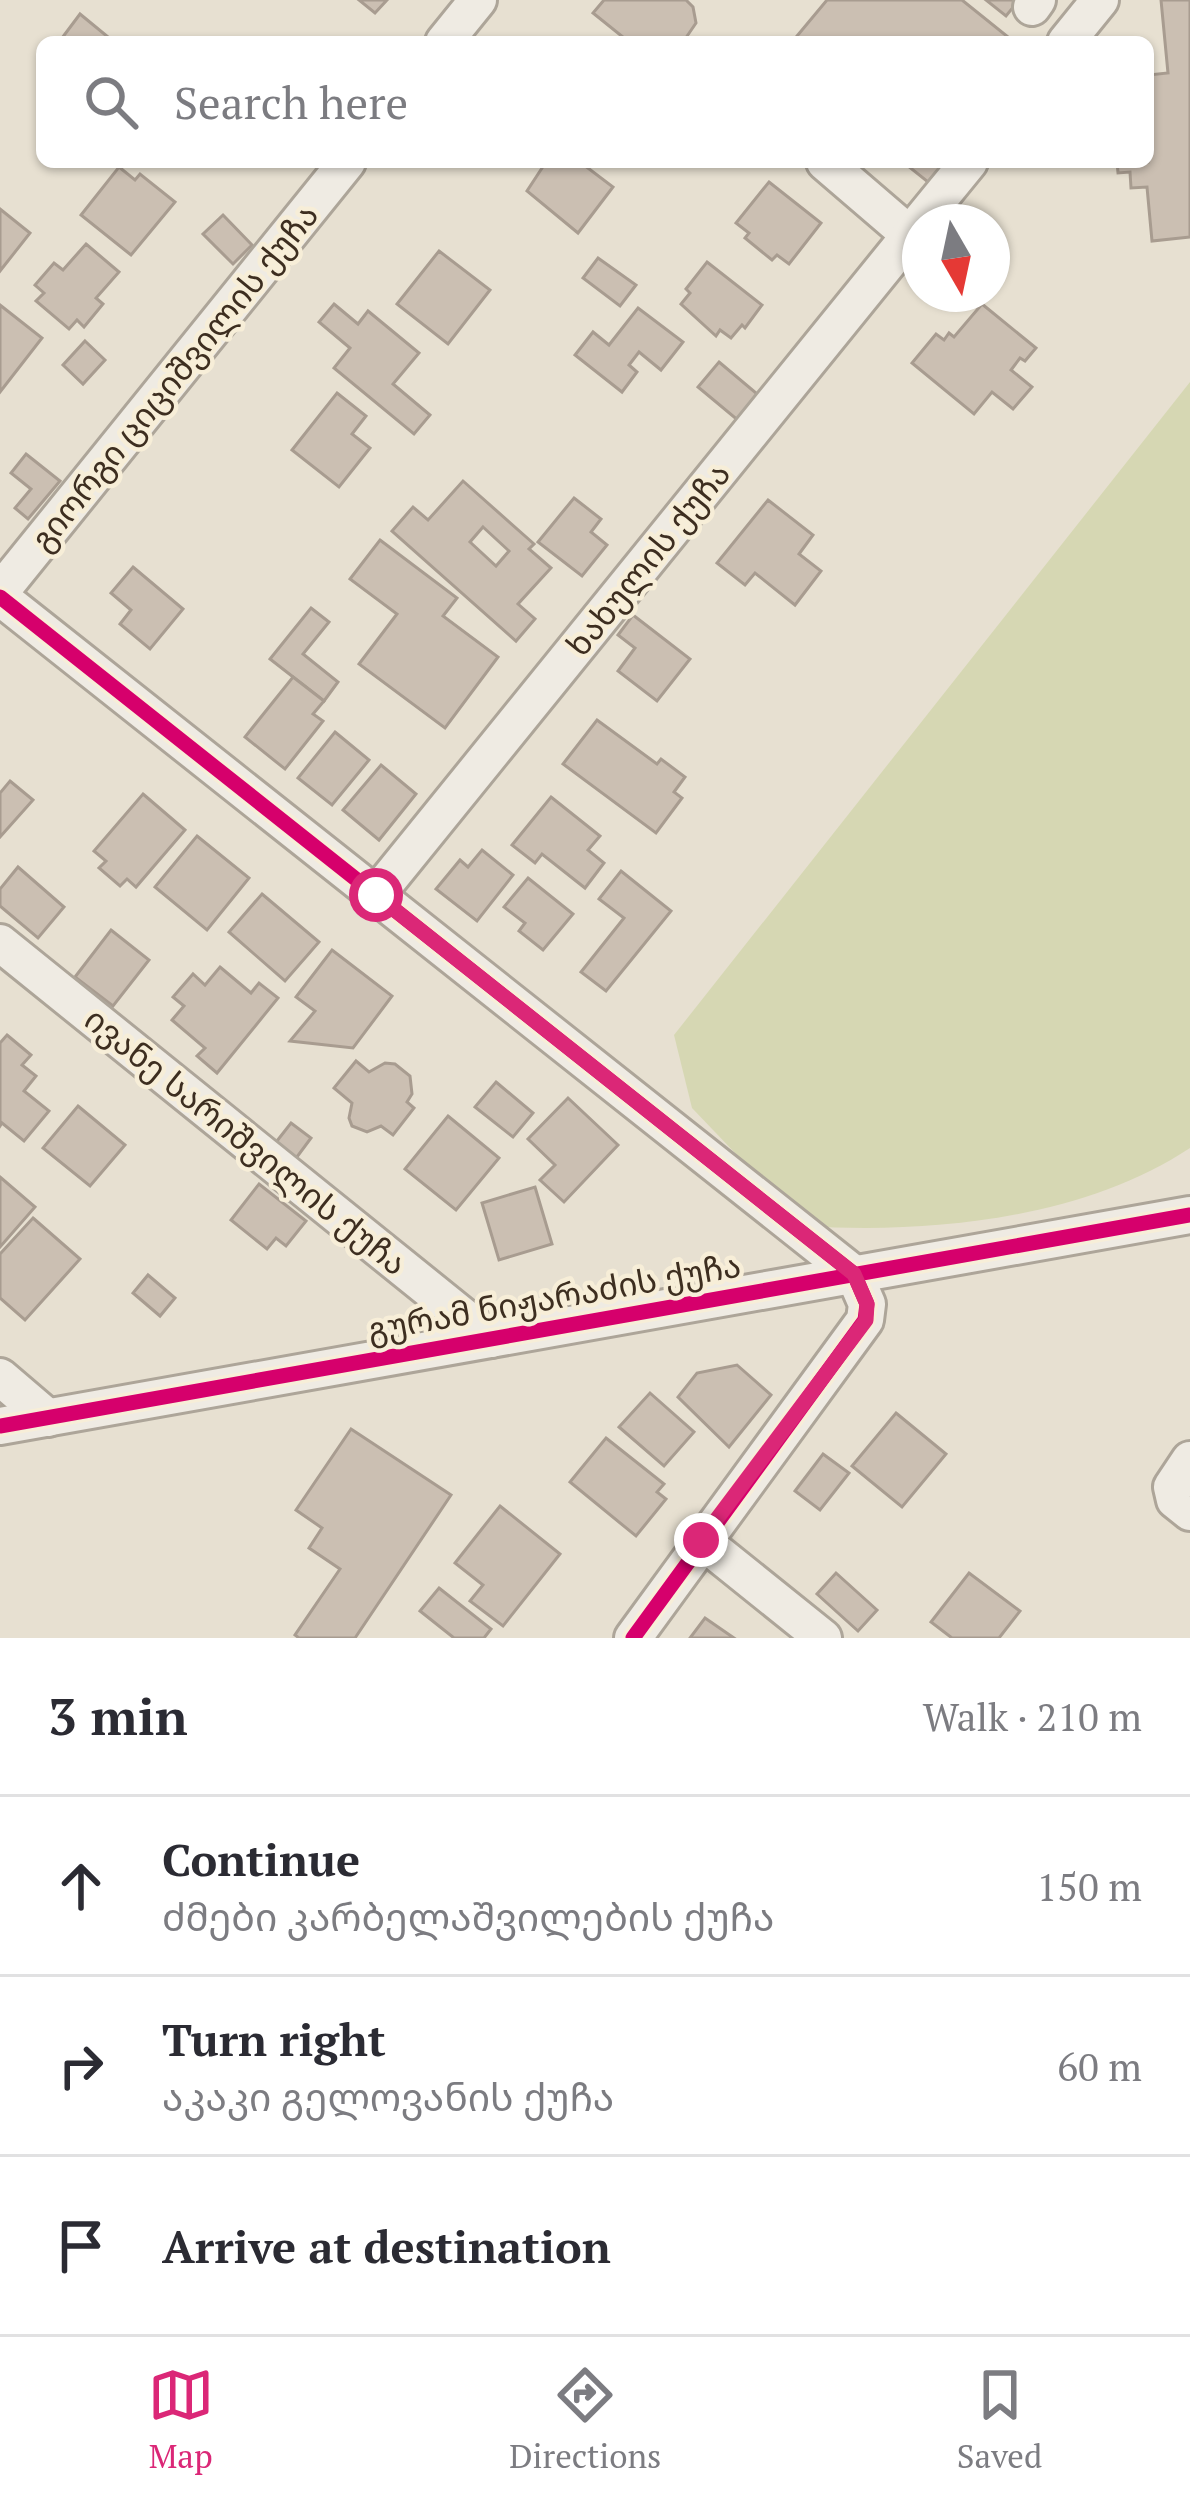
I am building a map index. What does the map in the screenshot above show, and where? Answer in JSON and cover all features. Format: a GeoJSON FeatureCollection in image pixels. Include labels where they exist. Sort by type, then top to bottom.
{"type":"FeatureCollection","features":[{"type":"Feature","properties":{"kind":"street"},"geometry":{"type":"LineString","coordinates":[[449,36],[478,0]]}},
{"type":"Feature","properties":{"kind":"street"},"geometry":{"type":"LineString","coordinates":[[1071,36],[1100,0]]}},
{"type":"Feature","properties":{"kind":"street","name":"გიორგი ციციშვილის ქუჩა"},"geometry":{"type":"LineString","coordinates":[[0,595],[342,168]]}},
{"type":"Feature","properties":{"kind":"street"},"geometry":{"type":"LineString","coordinates":[[834,168],[902,216]]}},
{"type":"Feature","properties":{"kind":"street","name":"ხახულის ქუჩა"},"geometry":{"type":"LineString","coordinates":[[935,204],[964,168]]}},
{"type":"Feature","properties":{"kind":"street","name":"ხახულის ქუჩა"},"geometry":{"type":"LineString","coordinates":[[376,895],[902,245]]}},
{"type":"Feature","properties":{"kind":"street"},"geometry":{"type":"LineString","coordinates":[[0,595],[854,1274],[867,1304],[866,1320],[633,1638]]}},
{"type":"Feature","properties":{"kind":"street","name":"ივანე სარიშვილის ქუჩა"},"geometry":{"type":"LineString","coordinates":[[0,943],[491,1340]]}},
{"type":"Feature","properties":{"kind":"street","name":"გურამ ნიჟარაძის ქუჩა"},"geometry":{"type":"LineString","coordinates":[[0,1426],[1190,1216]]}},
{"type":"Feature","properties":{"kind":"street"},"geometry":{"type":"LineString","coordinates":[[0,1377],[47,1418]]}},
{"type":"Feature","properties":{"kind":"street"},"geometry":{"type":"LineString","coordinates":[[1190,1460],[1172,1487],[1175,1500],[1190,1512]]}},
{"type":"Feature","properties":{"kind":"street"},"geometry":{"type":"LineString","coordinates":[[701,1540],[823,1638]]}},
{"type":"Feature","properties":{"kind":"green space"},"geometry":{"type":"Polygon","coordinates":[[[1190,382],[1190,1148],[1102,1191],[1004,1217],[903,1227],[805,1226],[692,1108],[674,1035],[1190,382]]]}},
{"type":"Feature","properties":{"kind":"building"},"geometry":{"type":"Polygon","coordinates":[[[359,0],[387,0],[375,13],[359,0]]]}},
{"type":"Feature","properties":{"kind":"building"},"geometry":{"type":"Polygon","coordinates":[[[604,0],[686,0],[693,7],[696,23],[687,36],[622,36],[593,13],[604,0]]]}},
{"type":"Feature","properties":{"kind":"building"},"geometry":{"type":"Polygon","coordinates":[[[827,0],[962,0],[1007,36],[797,36],[827,0]]]}},
{"type":"Feature","properties":{"kind":"building"},"geometry":{"type":"Polygon","coordinates":[[[986,0],[1019,0],[1006,16],[986,0]]]}},
{"type":"Feature","properties":{"kind":"building"},"geometry":{"type":"Polygon","coordinates":[[[1161,0],[1190,0],[1190,237],[1152,241],[1147,187],[1131,188],[1130,172],[1118,173],[1118,168],[1154,168],[1154,74],[1168,73],[1161,0]]]}},
{"type":"Feature","properties":{"kind":"building"},"geometry":{"type":"Polygon","coordinates":[[[80,14],[107,36],[64,36],[80,14]]]}},
{"type":"Feature","properties":{"kind":"building"},"geometry":{"type":"Polygon","coordinates":[[[118,168],[135,180],[140,174],[175,202],[131,255],[81,215],[118,168]]]}},
{"type":"Feature","properties":{"kind":"building"},"geometry":{"type":"Polygon","coordinates":[[[542,168],[588,168],[613,187],[578,233],[527,191],[542,168]]]}},
{"type":"Feature","properties":{"kind":"building"},"geometry":{"type":"Polygon","coordinates":[[[910,168],[940,168],[928,182],[910,168]]]}},
{"type":"Feature","properties":{"kind":"building"},"geometry":{"type":"Polygon","coordinates":[[[769,182],[821,223],[789,264],[777,255],[772,260],[745,238],[749,233],[736,223],[769,182]]]}},
{"type":"Feature","properties":{"kind":"building"},"geometry":{"type":"Polygon","coordinates":[[[0,209],[30,233],[0,271],[0,209]]]}},
{"type":"Feature","properties":{"kind":"building"},"geometry":{"type":"Polygon","coordinates":[[[223,215],[252,245],[233,264],[203,234],[223,215]]]}},
{"type":"Feature","properties":{"kind":"building"},"geometry":{"type":"Polygon","coordinates":[[[86,244],[119,272],[96,298],[103,304],[84,327],[77,320],[69,329],[36,301],[44,293],[35,285],[54,263],[63,270],[86,244]]]}},
{"type":"Feature","properties":{"kind":"building"},"geometry":{"type":"Polygon","coordinates":[[[439,251],[490,290],[448,344],[397,304],[439,251]]]}},
{"type":"Feature","properties":{"kind":"building"},"geometry":{"type":"Polygon","coordinates":[[[598,258],[636,285],[620,306],[583,278],[598,258]]]}},
{"type":"Feature","properties":{"kind":"building"},"geometry":{"type":"Polygon","coordinates":[[[707,262],[762,305],[731,338],[720,330],[716,336],[681,304],[690,293],[686,289],[707,262]]]}},
{"type":"Feature","properties":{"kind":"building"},"geometry":{"type":"Polygon","coordinates":[[[334,304],[358,324],[368,311],[419,353],[393,384],[430,415],[414,434],[334,368],[350,348],[319,322],[334,304]]]}},
{"type":"Feature","properties":{"kind":"building"},"geometry":{"type":"Polygon","coordinates":[[[0,305],[42,338],[0,392],[0,305]]]}},
{"type":"Feature","properties":{"kind":"building"},"geometry":{"type":"Polygon","coordinates":[[[638,308],[683,342],[661,370],[639,352],[629,365],[637,372],[622,392],[575,355],[593,332],[609,345],[638,308]]]}},
{"type":"Feature","properties":{"kind":"building"},"geometry":{"type":"Polygon","coordinates":[[[975,312],[992,312],[1036,348],[1011,370],[1032,387],[1013,409],[992,392],[974,414],[912,363],[936,334],[944,340],[949,333],[954,337],[975,312]]]}},
{"type":"Feature","properties":{"kind":"building"},"geometry":{"type":"Polygon","coordinates":[[[85,341],[105,360],[83,384],[63,365],[85,341]]]}},
{"type":"Feature","properties":{"kind":"building"},"geometry":{"type":"Polygon","coordinates":[[[719,362],[762,398],[740,422],[698,387],[719,362]]]}},
{"type":"Feature","properties":{"kind":"building"},"geometry":{"type":"Polygon","coordinates":[[[337,393],[366,416],[352,434],[370,448],[339,487],[292,450],[337,393]]]}},
{"type":"Feature","properties":{"kind":"building"},"geometry":{"type":"Polygon","coordinates":[[[26,454],[60,481],[28,519],[15,508],[31,489],[11,473],[26,454]]]}},
{"type":"Feature","properties":{"kind":"building"},"geometry":{"type":"Polygon","coordinates":[[[463,481],[534,544],[529,549],[551,568],[518,604],[535,619],[516,641],[392,531],[413,507],[428,520],[463,481]],[[483,527],[470,542],[496,566],[509,551],[483,527]]]}},
{"type":"Feature","properties":{"kind":"building"},"geometry":{"type":"Polygon","coordinates":[[[574,498],[601,519],[591,532],[607,545],[582,576],[538,542],[574,498]]]}},
{"type":"Feature","properties":{"kind":"building"},"geometry":{"type":"Polygon","coordinates":[[[768,500],[813,535],[799,554],[821,571],[795,605],[755,573],[745,585],[717,563],[768,500]]]}},
{"type":"Feature","properties":{"kind":"building"},"geometry":{"type":"Polygon","coordinates":[[[380,540],[457,598],[443,616],[498,657],[445,728],[359,664],[397,614],[350,579],[380,540]]]}},
{"type":"Feature","properties":{"kind":"building"},"geometry":{"type":"Polygon","coordinates":[[[133,567],[183,609],[150,649],[120,624],[131,610],[111,593],[133,567]]]}},
{"type":"Feature","properties":{"kind":"building"},"geometry":{"type":"Polygon","coordinates":[[[311,608],[329,622],[303,654],[338,682],[324,701],[270,659],[311,608]]]}},
{"type":"Feature","properties":{"kind":"building"},"geometry":{"type":"Polygon","coordinates":[[[633,615],[690,659],[657,701],[618,671],[635,648],[618,635],[633,615]]]}},
{"type":"Feature","properties":{"kind":"building"},"geometry":{"type":"Polygon","coordinates":[[[293,677],[324,701],[313,714],[323,721],[285,769],[245,737],[293,677]]]}},
{"type":"Feature","properties":{"kind":"building"},"geometry":{"type":"Polygon","coordinates":[[[597,720],[657,764],[661,759],[685,777],[674,792],[682,798],[656,833],[563,764],[597,720]]]}},
{"type":"Feature","properties":{"kind":"building"},"geometry":{"type":"Polygon","coordinates":[[[335,732],[369,760],[332,805],[298,778],[335,732]]]}},
{"type":"Feature","properties":{"kind":"building"},"geometry":{"type":"Polygon","coordinates":[[[381,765],[416,794],[379,840],[343,810],[381,765]]]}},
{"type":"Feature","properties":{"kind":"building"},"geometry":{"type":"Polygon","coordinates":[[[10,781],[33,800],[0,837],[0,793],[10,781]]]}},
{"type":"Feature","properties":{"kind":"building"},"geometry":{"type":"Polygon","coordinates":[[[143,794],[185,830],[136,887],[127,879],[120,886],[99,868],[106,861],[94,851],[143,794]]]}},
{"type":"Feature","properties":{"kind":"building"},"geometry":{"type":"Polygon","coordinates":[[[551,797],[600,836],[588,850],[604,863],[585,888],[542,854],[535,863],[512,845],[551,797]]]}},
{"type":"Feature","properties":{"kind":"building"},"geometry":{"type":"Polygon","coordinates":[[[197,836],[249,878],[207,930],[155,887],[197,836]]]}},
{"type":"Feature","properties":{"kind":"building"},"geometry":{"type":"Polygon","coordinates":[[[482,850],[513,875],[477,921],[436,889],[460,860],[468,867],[482,850]]]}},
{"type":"Feature","properties":{"kind":"building"},"geometry":{"type":"Polygon","coordinates":[[[18,867],[64,907],[38,938],[0,906],[0,889],[18,867]]]}},
{"type":"Feature","properties":{"kind":"building"},"geometry":{"type":"Polygon","coordinates":[[[621,871],[671,911],[606,991],[581,972],[624,918],[599,899],[621,871]]]}},
{"type":"Feature","properties":{"kind":"building"},"geometry":{"type":"Polygon","coordinates":[[[528,878],[573,914],[543,950],[519,931],[525,923],[504,907],[528,878]]]}},
{"type":"Feature","properties":{"kind":"building"},"geometry":{"type":"Polygon","coordinates":[[[262,894],[319,942],[285,981],[229,932],[262,894]]]}},
{"type":"Feature","properties":{"kind":"building"},"geometry":{"type":"Polygon","coordinates":[[[111,930],[149,960],[113,1006],[75,977],[111,930]]]}},
{"type":"Feature","properties":{"kind":"building"},"geometry":{"type":"Polygon","coordinates":[[[332,950],[392,996],[353,1048],[290,1041],[315,1011],[296,997],[332,950]]]}},
{"type":"Feature","properties":{"kind":"building"},"geometry":{"type":"Polygon","coordinates":[[[220,967],[251,993],[259,983],[278,998],[217,1073],[197,1056],[205,1048],[172,1020],[184,1006],[173,997],[193,974],[205,985],[220,967]]]}},
{"type":"Feature","properties":{"kind":"building"},"geometry":{"type":"Polygon","coordinates":[[[7,1035],[31,1055],[22,1065],[36,1076],[24,1091],[49,1111],[24,1141],[2,1123],[0,1126],[0,1043],[7,1035]]]}},
{"type":"Feature","properties":{"kind":"building"},"geometry":{"type":"Polygon","coordinates":[[[356,1061],[369,1072],[385,1063],[395,1064],[410,1076],[412,1094],[407,1102],[414,1108],[393,1135],[381,1126],[367,1132],[352,1126],[352,1103],[334,1088],[356,1061]]]}},
{"type":"Feature","properties":{"kind":"building"},"geometry":{"type":"Polygon","coordinates":[[[496,1082],[533,1113],[513,1137],[475,1107],[496,1082]]]}},
{"type":"Feature","properties":{"kind":"building"},"geometry":{"type":"Polygon","coordinates":[[[568,1098],[618,1145],[564,1202],[540,1180],[555,1165],[528,1139],[568,1098]]]}},
{"type":"Feature","properties":{"kind":"building"},"geometry":{"type":"Polygon","coordinates":[[[78,1106],[125,1145],[90,1186],[43,1148],[78,1106]]]}},
{"type":"Feature","properties":{"kind":"building"},"geometry":{"type":"Polygon","coordinates":[[[448,1116],[499,1158],[456,1210],[405,1169],[448,1116]]]}},
{"type":"Feature","properties":{"kind":"building"},"geometry":{"type":"Polygon","coordinates":[[[291,1123],[311,1138],[294,1161],[273,1146],[291,1123]]]}},
{"type":"Feature","properties":{"kind":"building"},"geometry":{"type":"Polygon","coordinates":[[[0,1177],[35,1207],[0,1247],[0,1177]]]}},
{"type":"Feature","properties":{"kind":"building"},"geometry":{"type":"Polygon","coordinates":[[[259,1184],[306,1221],[286,1246],[276,1238],[267,1249],[231,1220],[259,1184]]]}},
{"type":"Feature","properties":{"kind":"building"},"geometry":{"type":"Polygon","coordinates":[[[535,1187],[552,1244],[499,1260],[482,1203],[535,1187]]]}},
{"type":"Feature","properties":{"kind":"building"},"geometry":{"type":"Polygon","coordinates":[[[33,1218],[80,1259],[25,1320],[0,1298],[0,1254],[33,1218]]]}},
{"type":"Feature","properties":{"kind":"building"},"geometry":{"type":"Polygon","coordinates":[[[148,1275],[175,1298],[160,1316],[133,1293],[148,1275]]]}},
{"type":"Feature","properties":{"kind":"building"},"geometry":{"type":"Polygon","coordinates":[[[737,1365],[771,1395],[729,1447],[678,1397],[697,1373],[737,1365]]]}},
{"type":"Feature","properties":{"kind":"building"},"geometry":{"type":"Polygon","coordinates":[[[650,1393],[694,1432],[664,1466],[619,1427],[650,1393]]]}},
{"type":"Feature","properties":{"kind":"building"},"geometry":{"type":"Polygon","coordinates":[[[896,1413],[946,1454],[902,1507],[852,1466],[896,1413]]]}},
{"type":"Feature","properties":{"kind":"building"},"geometry":{"type":"Polygon","coordinates":[[[351,1429],[451,1495],[355,1638],[299,1638],[295,1635],[340,1569],[309,1548],[322,1528],[296,1510],[351,1429]]]}},
{"type":"Feature","properties":{"kind":"building"},"geometry":{"type":"Polygon","coordinates":[[[606,1438],[664,1484],[657,1492],[666,1499],[636,1536],[570,1482],[606,1438]]]}},
{"type":"Feature","properties":{"kind":"building"},"geometry":{"type":"Polygon","coordinates":[[[823,1454],[849,1473],[820,1510],[795,1491],[823,1454]]]}},
{"type":"Feature","properties":{"kind":"building"},"geometry":{"type":"Polygon","coordinates":[[[500,1506],[560,1554],[503,1626],[470,1601],[483,1585],[455,1563],[500,1506]]]}},
{"type":"Feature","properties":{"kind":"building"},"geometry":{"type":"Polygon","coordinates":[[[836,1573],[877,1610],[858,1631],[817,1594],[836,1573]]]}},
{"type":"Feature","properties":{"kind":"building"},"geometry":{"type":"Polygon","coordinates":[[[969,1573],[1020,1611],[999,1638],[952,1638],[931,1622],[969,1573]]]}},
{"type":"Feature","properties":{"kind":"building"},"geometry":{"type":"Polygon","coordinates":[[[439,1588],[491,1629],[484,1638],[454,1638],[420,1611],[439,1588]]]}},
{"type":"Feature","properties":{"kind":"building"},"geometry":{"type":"Polygon","coordinates":[[[705,1618],[734,1638],[690,1638],[705,1618]]]}},
{"type":"Feature","properties":{"kind":"cycle path"},"geometry":{"type":"LineString","coordinates":[[0,597],[854,1274],[867,1304],[865,1320],[633,1638]]}},
{"type":"Feature","properties":{"kind":"cycle path"},"geometry":{"type":"LineString","coordinates":[[0,1426],[1190,1215]]}},
{"type":"Feature","properties":{"kind":"route"},"geometry":{"type":"LineString","coordinates":[[376,895],[854,1274],[867,1304],[866,1320],[701,1540]]}}]}
